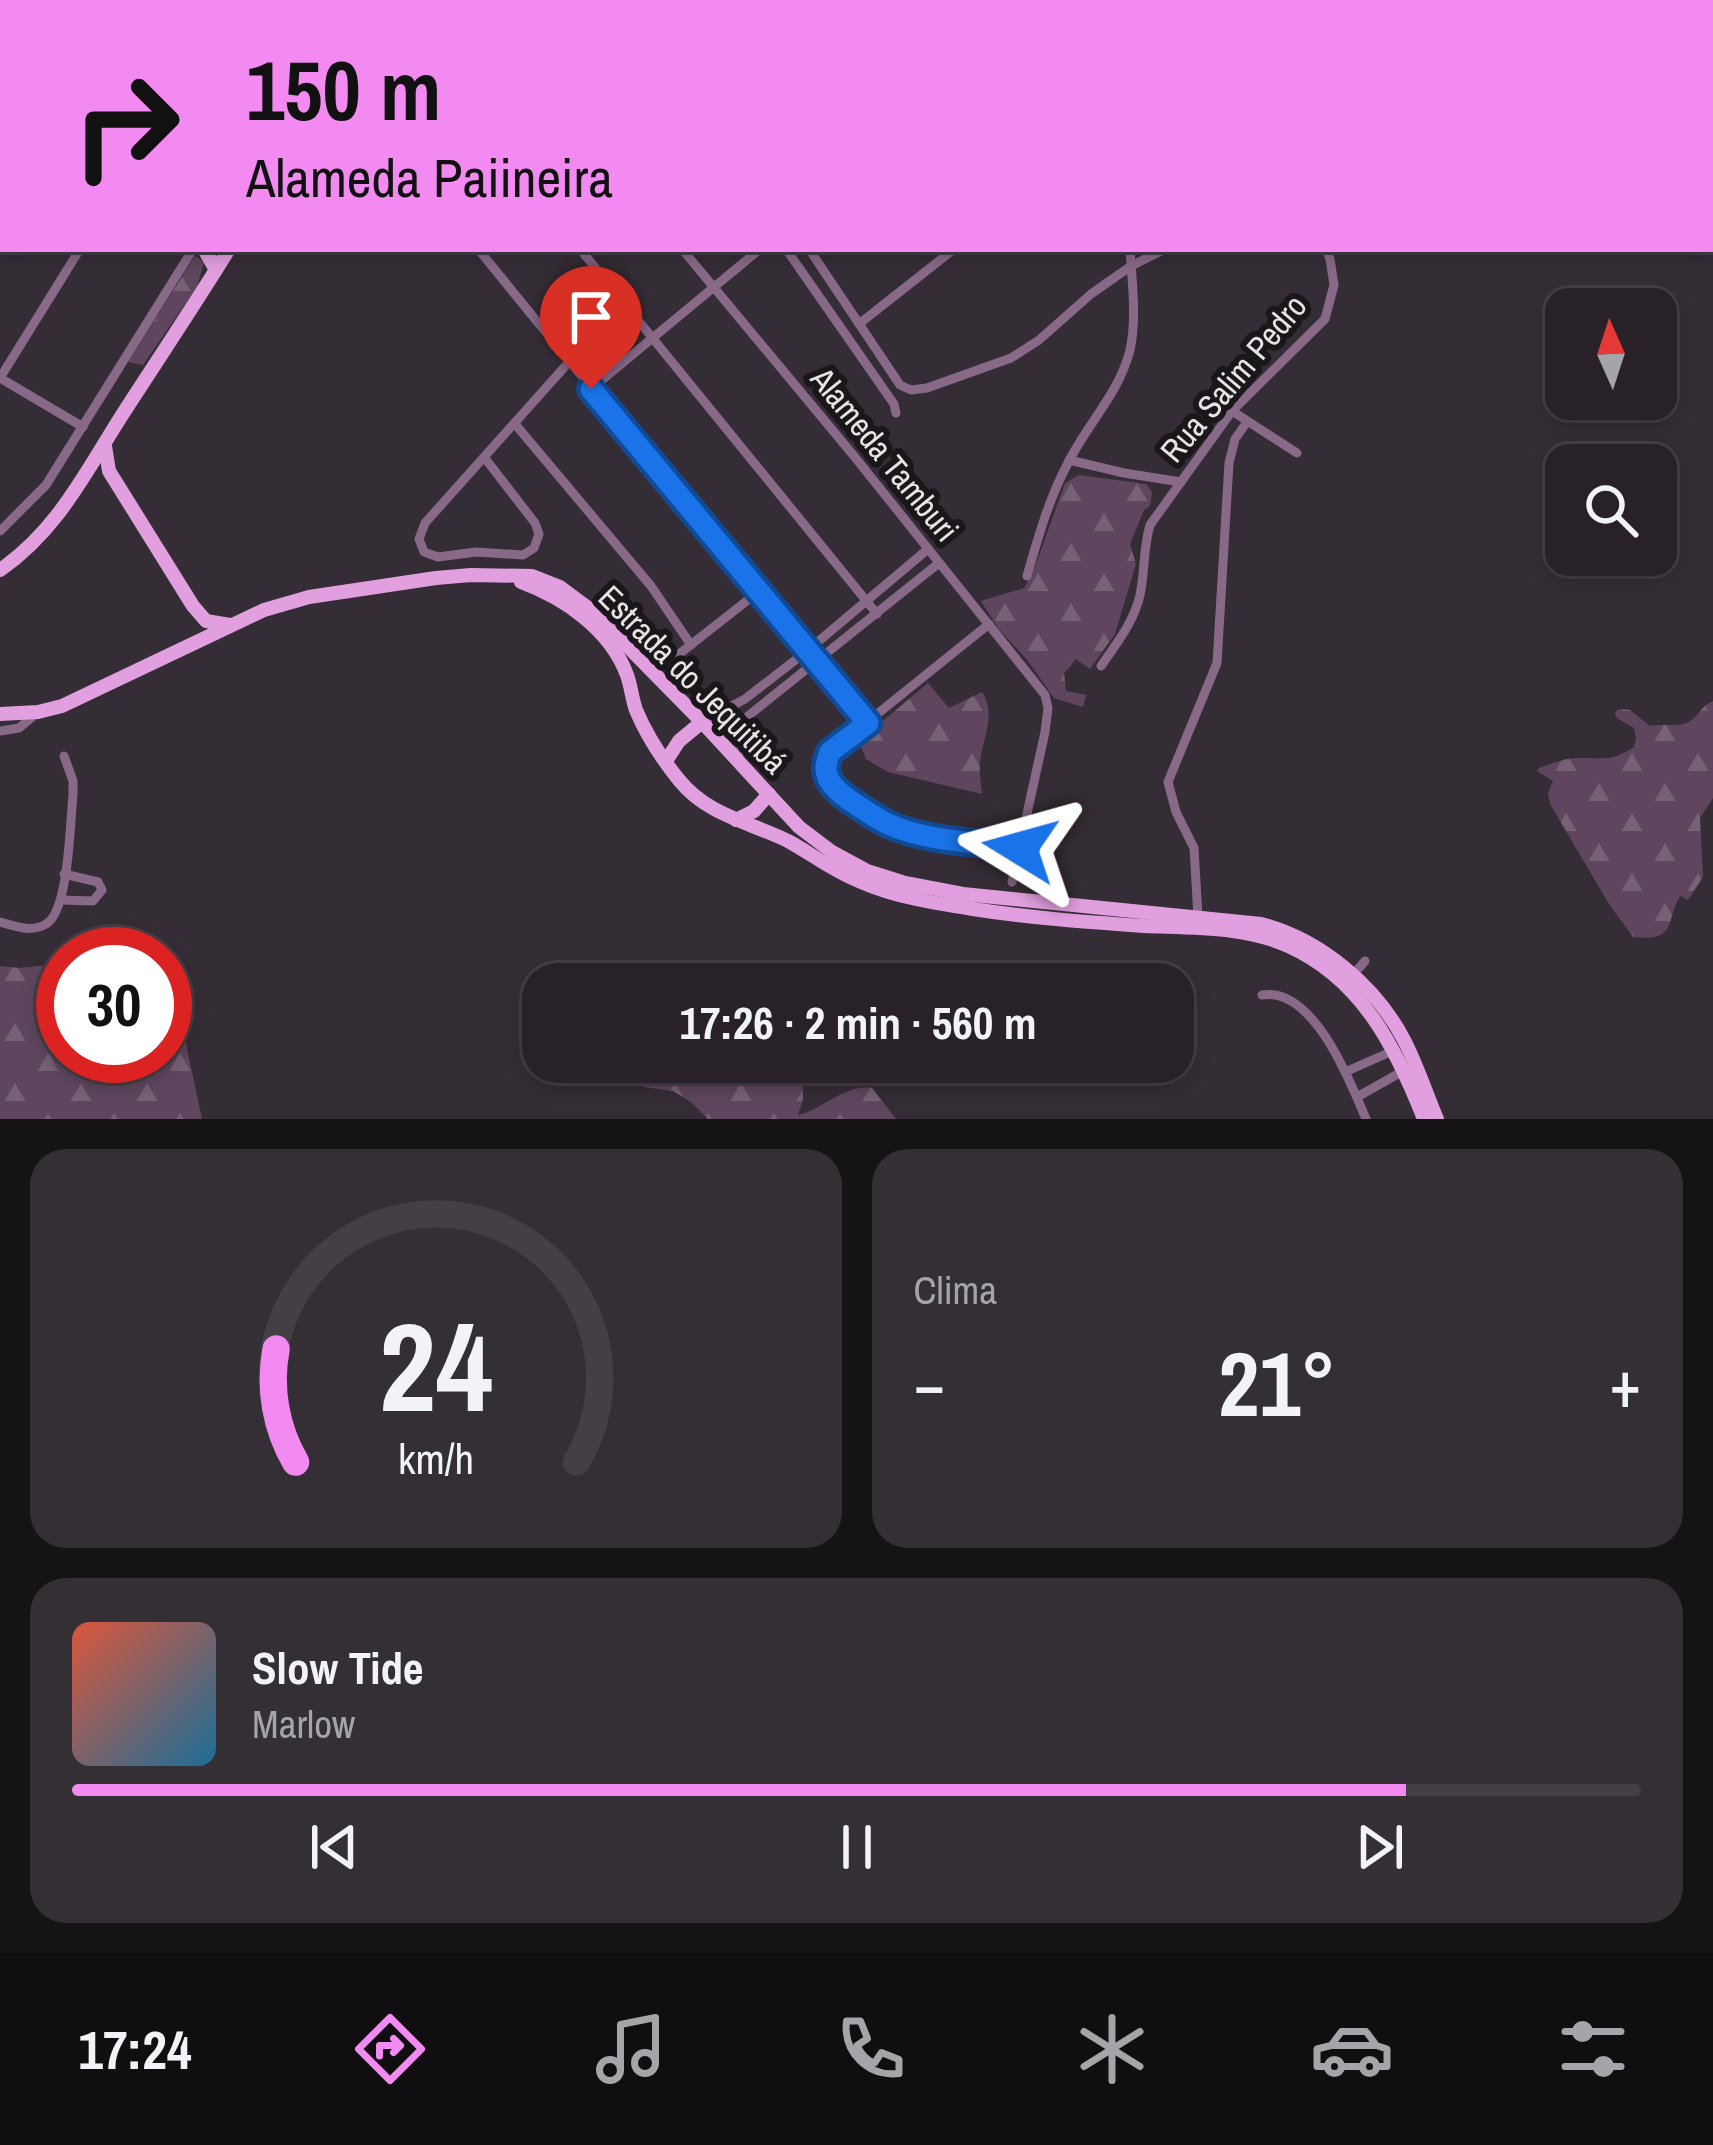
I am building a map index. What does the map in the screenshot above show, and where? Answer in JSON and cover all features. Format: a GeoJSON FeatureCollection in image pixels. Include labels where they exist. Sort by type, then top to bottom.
{"type":"FeatureCollection","features":[{"type":"Feature","properties":{"kind":"main road"},"geometry":{"type":"LineString","coordinates":[[0,571],[42,537],[84,478],[220,258]]}},
{"type":"Feature","properties":{"kind":"main road"},"geometry":{"type":"LineString","coordinates":[[104,445],[109,470],[193,606],[206,621],[230,625]]}},
{"type":"Feature","properties":{"kind":"main road"},"geometry":{"type":"LineString","coordinates":[[84,478],[109,470]]}},
{"type":"Feature","properties":{"kind":"main road","name":"Estrada do Jequitibá"},"geometry":{"type":"LineString","coordinates":[[506,576],[551,594],[602,637],[621,663],[635,708],[679,780],[696,798],[854,880],[889,893],[1055,921],[1244,934],[1290,946],[1327,970],[1378,1022],[1405,1070],[1424,1119]]}},
{"type":"Feature","properties":{"kind":"main road","name":"Estrada do Jequitibá"},"geometry":{"type":"LineString","coordinates":[[0,714],[62,706],[230,625],[309,597],[436,578],[532,576],[560,587],[596,614],[799,827],[867,871],[905,884],[962,894],[1261,924],[1315,945],[1388,1013],[1437,1119]]}},
{"type":"Feature","properties":{"kind":"main road"},"geometry":{"type":"LineString","coordinates":[[180,650],[196,631],[193,606]]}},
{"type":"Feature","properties":{"kind":"main road"},"geometry":{"type":"LineString","coordinates":[[680,702],[700,712],[718,712]]}},
{"type":"Feature","properties":{"kind":"main road"},"geometry":{"type":"LineString","coordinates":[[666,760],[679,741],[702,722]]}},
{"type":"Feature","properties":{"kind":"main road"},"geometry":{"type":"LineString","coordinates":[[736,820],[754,812],[769,794]]}},
{"type":"Feature","properties":{"kind":"street"},"geometry":{"type":"LineString","coordinates":[[78,252],[0,378],[83,427]]}},
{"type":"Feature","properties":{"kind":"street"},"geometry":{"type":"LineString","coordinates":[[0,531],[46,485],[191,252]]}},
{"type":"Feature","properties":{"kind":"street"},"geometry":{"type":"LineString","coordinates":[[480,252],[868,723]]}},
{"type":"Feature","properties":{"kind":"street"},"geometry":{"type":"LineString","coordinates":[[582,252],[877,614]]}},
{"type":"Feature","properties":{"kind":"street","name":"Alameda Tamburi"},"geometry":{"type":"LineString","coordinates":[[685,252],[1045,695],[1045,732],[1020,848]]}},
{"type":"Feature","properties":{"kind":"street"},"geometry":{"type":"LineString","coordinates":[[591,389],[756,252]]}},
{"type":"Feature","properties":{"kind":"street"},"geometry":{"type":"LineString","coordinates":[[787,252],[896,413]]}},
{"type":"Feature","properties":{"kind":"street"},"geometry":{"type":"LineString","coordinates":[[811,252],[901,385],[911,390],[1011,358],[1091,294],[1159,252]]}},
{"type":"Feature","properties":{"kind":"street"},"geometry":{"type":"LineString","coordinates":[[859,324],[950,252]]}},
{"type":"Feature","properties":{"kind":"street"},"geometry":{"type":"LineString","coordinates":[[1027,576],[1069,460],[1121,379],[1131,347],[1130,252]]}},
{"type":"Feature","properties":{"kind":"street","name":"Rua Salim Pedro"},"geometry":{"type":"LineString","coordinates":[[1101,666],[1132,620],[1140,598],[1150,525],[1232,411],[1325,319],[1334,285],[1327,252]]}},
{"type":"Feature","properties":{"kind":"street"},"geometry":{"type":"LineString","coordinates":[[484,457],[535,523],[539,534],[534,548],[523,555],[476,552],[438,557],[424,552],[419,539],[425,523],[484,457],[515,424],[569,362]]}},
{"type":"Feature","properties":{"kind":"street"},"geometry":{"type":"LineString","coordinates":[[1232,411],[1297,453]]}},
{"type":"Feature","properties":{"kind":"street"},"geometry":{"type":"LineString","coordinates":[[1198,917],[1194,848],[1168,782],[1217,663],[1229,464],[1235,439],[1247,422]]}},
{"type":"Feature","properties":{"kind":"street"},"geometry":{"type":"LineString","coordinates":[[515,424],[651,586],[692,645]]}},
{"type":"Feature","properties":{"kind":"street"},"geometry":{"type":"LineString","coordinates":[[1201,455],[1229,464]]}},
{"type":"Feature","properties":{"kind":"street"},"geometry":{"type":"LineString","coordinates":[[1069,460],[1181,482]]}},
{"type":"Feature","properties":{"kind":"street"},"geometry":{"type":"LineString","coordinates":[[702,722],[739,703],[807,651],[928,549]]}},
{"type":"Feature","properties":{"kind":"street"},"geometry":{"type":"LineString","coordinates":[[742,766],[736,738],[748,716],[939,563]]}},
{"type":"Feature","properties":{"kind":"street"},"geometry":{"type":"LineString","coordinates":[[674,658],[758,592]]}},
{"type":"Feature","properties":{"kind":"street"},"geometry":{"type":"LineString","coordinates":[[988,624],[830,752],[826,776],[835,789],[892,826],[1020,848],[1012,882]]}},
{"type":"Feature","properties":{"kind":"street"},"geometry":{"type":"LineString","coordinates":[[739,703],[748,716]]}},
{"type":"Feature","properties":{"kind":"street"},"geometry":{"type":"LineString","coordinates":[[0,731],[19,728],[38,712]]}},
{"type":"Feature","properties":{"kind":"street"},"geometry":{"type":"LineString","coordinates":[[0,922],[23,929],[43,927],[53,919],[61,900],[73,781],[64,756]]}},
{"type":"Feature","properties":{"kind":"street"},"geometry":{"type":"LineString","coordinates":[[61,900],[93,901],[102,890],[98,882],[64,874]]}},
{"type":"Feature","properties":{"kind":"street"},"geometry":{"type":"LineString","coordinates":[[1352,976],[1365,961]]}},
{"type":"Feature","properties":{"kind":"street"},"geometry":{"type":"LineString","coordinates":[[1262,994],[1277,992],[1295,1001],[1316,1023],[1346,1072],[1366,1119]]}},
{"type":"Feature","properties":{"kind":"street"},"geometry":{"type":"LineString","coordinates":[[1346,1072],[1395,1050]]}},
{"type":"Feature","properties":{"kind":"street"},"geometry":{"type":"LineString","coordinates":[[1357,1097],[1405,1070]]}},
{"type":"Feature","properties":{"kind":"green space"},"geometry":{"type":"Polygon","coordinates":[[[195,256],[204,262],[197,287],[143,365],[128,362],[195,256]]]}},
{"type":"Feature","properties":{"kind":"green space"},"geometry":{"type":"Polygon","coordinates":[[[1079,475],[1146,484],[1152,492],[1150,506],[1130,544],[1136,564],[1115,634],[1090,669],[1076,659],[1064,673],[1066,691],[1086,695],[1083,707],[1054,698],[981,601],[1024,588],[1065,483],[1079,475]]]}},
{"type":"Feature","properties":{"kind":"green space"},"geometry":{"type":"Polygon","coordinates":[[[928,683],[949,708],[982,692],[988,718],[980,763],[982,794],[888,772],[866,759],[859,741],[928,683]]]}},
{"type":"Feature","properties":{"kind":"green space"},"geometry":{"type":"Polygon","coordinates":[[[1713,701],[1713,798],[1700,818],[1703,877],[1688,900],[1680,896],[1664,933],[1633,937],[1550,804],[1553,781],[1537,771],[1568,759],[1612,757],[1634,747],[1634,728],[1617,718],[1618,709],[1630,710],[1650,726],[1677,725],[1690,721],[1713,701]]]}},
{"type":"Feature","properties":{"kind":"green space"},"geometry":{"type":"Polygon","coordinates":[[[0,966],[36,966],[36,1083],[192,1083],[192,1072],[202,1119],[0,1119],[0,966]]]}},
{"type":"Feature","properties":{"kind":"green space"},"geometry":{"type":"Polygon","coordinates":[[[641,1083],[803,1083],[798,1115],[842,1093],[872,1088],[896,1119],[708,1119],[673,1091],[641,1083]]]}},
{"type":"Feature","properties":{"kind":"route"},"geometry":{"type":"LineString","coordinates":[[591,389],[868,723],[830,752],[824,770],[835,789],[892,826],[1020,848]]}}]}
